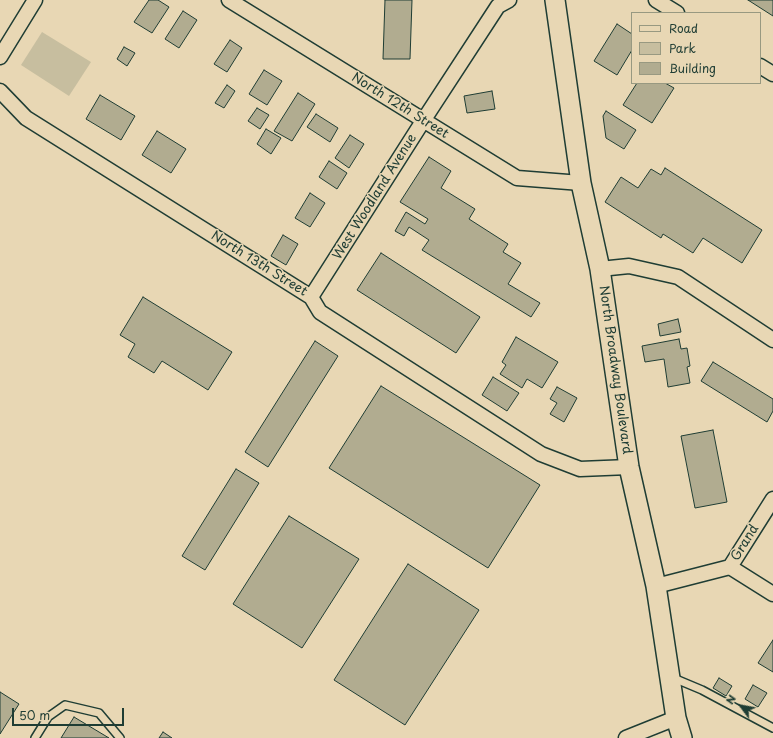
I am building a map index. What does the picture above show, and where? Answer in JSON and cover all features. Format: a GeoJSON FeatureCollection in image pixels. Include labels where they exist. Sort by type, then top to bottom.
{"type":"FeatureCollection","features":[{"type":"Feature","properties":{"kind":"main road","name":"North Broadway Boulevard"},"geometry":{"type":"LineString","coordinates":[[555,0],[581,183],[600,269],[629,468],[656,586],[676,718],[682,738]]}},
{"type":"Feature","properties":{"kind":"street"},"geometry":{"type":"LineString","coordinates":[[0,57],[35,0]]}},
{"type":"Feature","properties":{"kind":"street","name":"North 12th Street"},"geometry":{"type":"LineString","coordinates":[[229,0],[517,178],[581,183]]}},
{"type":"Feature","properties":{"kind":"street","name":"West Woodland Avenue"},"geometry":{"type":"LineString","coordinates":[[311,297],[498,6],[509,0]]}},
{"type":"Feature","properties":{"kind":"street"},"geometry":{"type":"LineString","coordinates":[[656,0],[675,12]]}},
{"type":"Feature","properties":{"kind":"street"},"geometry":{"type":"LineString","coordinates":[[761,67],[773,74]]}},
{"type":"Feature","properties":{"kind":"street","name":"North 13th Street"},"geometry":{"type":"LineString","coordinates":[[0,91],[26,118],[311,297],[320,312],[541,454],[580,469],[629,468]]}},
{"type":"Feature","properties":{"kind":"street"},"geometry":{"type":"LineString","coordinates":[[600,269],[629,266],[678,277],[773,340]]}},
{"type":"Feature","properties":{"kind":"street","name":"Grand"},"geometry":{"type":"LineString","coordinates":[[730,567],[773,499]]}},
{"type":"Feature","properties":{"kind":"street"},"geometry":{"type":"LineString","coordinates":[[656,586],[730,567],[773,594]]}},
{"type":"Feature","properties":{"kind":"street"},"geometry":{"type":"LineString","coordinates":[[626,738],[676,718]]}},
{"type":"Feature","properties":{"kind":"lane"},"geometry":{"type":"LineString","coordinates":[[670,677],[702,690],[773,728]]}},
{"type":"Feature","properties":{"kind":"lane"},"geometry":{"type":"LineString","coordinates":[[35,738],[48,717],[65,705],[99,714],[120,738]]}},
{"type":"Feature","properties":{"kind":"green space"},"geometry":{"type":"Polygon","coordinates":[[[42,32],[91,62],[69,96],[21,65],[42,32]]]}},
{"type":"Feature","properties":{"kind":"building"},"geometry":{"type":"Polygon","coordinates":[[[149,0],[158,0],[169,7],[152,33],[134,22],[149,0]]]}},
{"type":"Feature","properties":{"kind":"building"},"geometry":{"type":"Polygon","coordinates":[[[385,0],[412,0],[410,59],[383,59],[385,0]]]}},
{"type":"Feature","properties":{"kind":"building"},"geometry":{"type":"Polygon","coordinates":[[[748,0],[773,0],[773,16],[748,0]]]}},
{"type":"Feature","properties":{"kind":"building"},"geometry":{"type":"Polygon","coordinates":[[[183,11],[197,20],[179,48],[165,39],[183,11]]]}},
{"type":"Feature","properties":{"kind":"building"},"geometry":{"type":"Polygon","coordinates":[[[617,24],[631,33],[631,52],[617,75],[594,61],[617,24]]]}},
{"type":"Feature","properties":{"kind":"building"},"geometry":{"type":"Polygon","coordinates":[[[230,40],[242,48],[227,72],[214,64],[230,40]]]}},
{"type":"Feature","properties":{"kind":"building"},"geometry":{"type":"Polygon","coordinates":[[[124,47],[135,53],[127,66],[117,59],[124,47]]]}},
{"type":"Feature","properties":{"kind":"building"},"geometry":{"type":"Polygon","coordinates":[[[264,70],[282,81],[267,105],[249,94],[264,70]]]}},
{"type":"Feature","properties":{"kind":"building"},"geometry":{"type":"Polygon","coordinates":[[[636,84],[667,84],[674,88],[652,123],[623,105],[636,84]]]}},
{"type":"Feature","properties":{"kind":"building"},"geometry":{"type":"Polygon","coordinates":[[[227,85],[235,91],[224,108],[215,103],[227,85]]]}},
{"type":"Feature","properties":{"kind":"building"},"geometry":{"type":"Polygon","coordinates":[[[492,91],[495,109],[467,113],[464,96],[492,91]]]}},
{"type":"Feature","properties":{"kind":"building"},"geometry":{"type":"Polygon","coordinates":[[[298,93],[315,104],[292,141],[274,131],[298,93]]]}},
{"type":"Feature","properties":{"kind":"building"},"geometry":{"type":"Polygon","coordinates":[[[100,95],[135,116],[121,140],[86,119],[100,95]]]}},
{"type":"Feature","properties":{"kind":"building"},"geometry":{"type":"Polygon","coordinates":[[[257,108],[269,115],[260,129],[248,121],[257,108]]]}},
{"type":"Feature","properties":{"kind":"building"},"geometry":{"type":"Polygon","coordinates":[[[606,111],[636,130],[624,149],[606,138],[603,116],[606,111]]]}},
{"type":"Feature","properties":{"kind":"building"},"geometry":{"type":"Polygon","coordinates":[[[316,114],[338,128],[330,142],[307,127],[316,114]]]}},
{"type":"Feature","properties":{"kind":"building"},"geometry":{"type":"Polygon","coordinates":[[[266,129],[281,138],[271,154],[257,144],[266,129]]]}},
{"type":"Feature","properties":{"kind":"building"},"geometry":{"type":"Polygon","coordinates":[[[157,131],[186,149],[171,173],[142,155],[157,131]]]}},
{"type":"Feature","properties":{"kind":"building"},"geometry":{"type":"Polygon","coordinates":[[[350,135],[364,144],[349,168],[335,158],[350,135]]]}},
{"type":"Feature","properties":{"kind":"building"},"geometry":{"type":"Polygon","coordinates":[[[429,157],[451,171],[441,188],[475,209],[469,219],[508,244],[503,252],[521,263],[508,284],[540,303],[531,317],[422,250],[429,240],[409,227],[404,236],[395,231],[406,212],[425,224],[428,219],[400,202],[429,157]]]}},
{"type":"Feature","properties":{"kind":"building"},"geometry":{"type":"Polygon","coordinates":[[[329,161],[347,173],[337,189],[319,177],[329,161]]]}},
{"type":"Feature","properties":{"kind":"building"},"geometry":{"type":"Polygon","coordinates":[[[665,168],[762,230],[742,263],[703,238],[693,253],[663,234],[661,238],[605,202],[621,177],[638,188],[651,169],[661,175],[665,168]]]}},
{"type":"Feature","properties":{"kind":"building"},"geometry":{"type":"Polygon","coordinates":[[[310,193],[325,203],[310,227],[295,218],[310,193]]]}},
{"type":"Feature","properties":{"kind":"building"},"geometry":{"type":"Polygon","coordinates":[[[283,235],[298,244],[286,265],[271,256],[283,235]]]}},
{"type":"Feature","properties":{"kind":"building"},"geometry":{"type":"Polygon","coordinates":[[[381,253],[480,317],[456,353],[357,290],[381,253]]]}},
{"type":"Feature","properties":{"kind":"building"},"geometry":{"type":"Polygon","coordinates":[[[143,297],[232,352],[208,390],[162,361],[154,373],[128,357],[135,344],[120,335],[143,297]]]}},
{"type":"Feature","properties":{"kind":"building"},"geometry":{"type":"Polygon","coordinates":[[[678,319],[681,332],[660,336],[658,324],[678,319]]]}},
{"type":"Feature","properties":{"kind":"building"},"geometry":{"type":"Polygon","coordinates":[[[516,337],[558,362],[542,388],[527,379],[522,388],[500,374],[506,365],[502,362],[516,337]]]}},
{"type":"Feature","properties":{"kind":"building"},"geometry":{"type":"Polygon","coordinates":[[[679,339],[681,349],[687,348],[690,366],[687,367],[690,383],[668,387],[664,359],[645,362],[642,346],[679,339]]]}},
{"type":"Feature","properties":{"kind":"building"},"geometry":{"type":"Polygon","coordinates":[[[315,341],[338,356],[268,467],[245,452],[315,341]]]}},
{"type":"Feature","properties":{"kind":"building"},"geometry":{"type":"Polygon","coordinates":[[[713,362],[773,399],[773,411],[767,422],[701,381],[713,362]]]}},
{"type":"Feature","properties":{"kind":"building"},"geometry":{"type":"Polygon","coordinates":[[[493,377],[519,393],[507,411],[482,395],[493,377]]]}},
{"type":"Feature","properties":{"kind":"building"},"geometry":{"type":"Polygon","coordinates":[[[381,386],[540,485],[488,568],[329,468],[381,386]]]}},
{"type":"Feature","properties":{"kind":"building"},"geometry":{"type":"Polygon","coordinates":[[[557,387],[577,398],[564,422],[550,414],[557,403],[550,399],[557,387]]]}},
{"type":"Feature","properties":{"kind":"building"},"geometry":{"type":"Polygon","coordinates":[[[713,430],[727,502],[695,508],[681,436],[713,430]]]}},
{"type":"Feature","properties":{"kind":"building"},"geometry":{"type":"Polygon","coordinates":[[[236,469],[259,483],[205,570],[182,556],[236,469]]]}},
{"type":"Feature","properties":{"kind":"building"},"geometry":{"type":"Polygon","coordinates":[[[289,516],[359,559],[302,648],[233,604],[289,516]]]}},
{"type":"Feature","properties":{"kind":"building"},"geometry":{"type":"Polygon","coordinates":[[[408,564],[479,610],[405,725],[334,680],[408,564]]]}},
{"type":"Feature","properties":{"kind":"building"},"geometry":{"type":"Polygon","coordinates":[[[773,640],[773,672],[758,663],[773,640]]]}},
{"type":"Feature","properties":{"kind":"building"},"geometry":{"type":"Polygon","coordinates":[[[719,678],[732,686],[726,696],[713,688],[719,678]]]}},
{"type":"Feature","properties":{"kind":"building"},"geometry":{"type":"Polygon","coordinates":[[[753,685],[767,693],[758,707],[745,699],[753,685]]]}},
{"type":"Feature","properties":{"kind":"building"},"geometry":{"type":"Polygon","coordinates":[[[0,692],[19,704],[0,734],[0,692]]]}},
{"type":"Feature","properties":{"kind":"building"},"geometry":{"type":"Polygon","coordinates":[[[74,717],[109,738],[61,738],[74,717]]]}},
{"type":"Feature","properties":{"kind":"building"},"geometry":{"type":"Polygon","coordinates":[[[163,732],[172,738],[159,738],[163,732]]]}}]}
